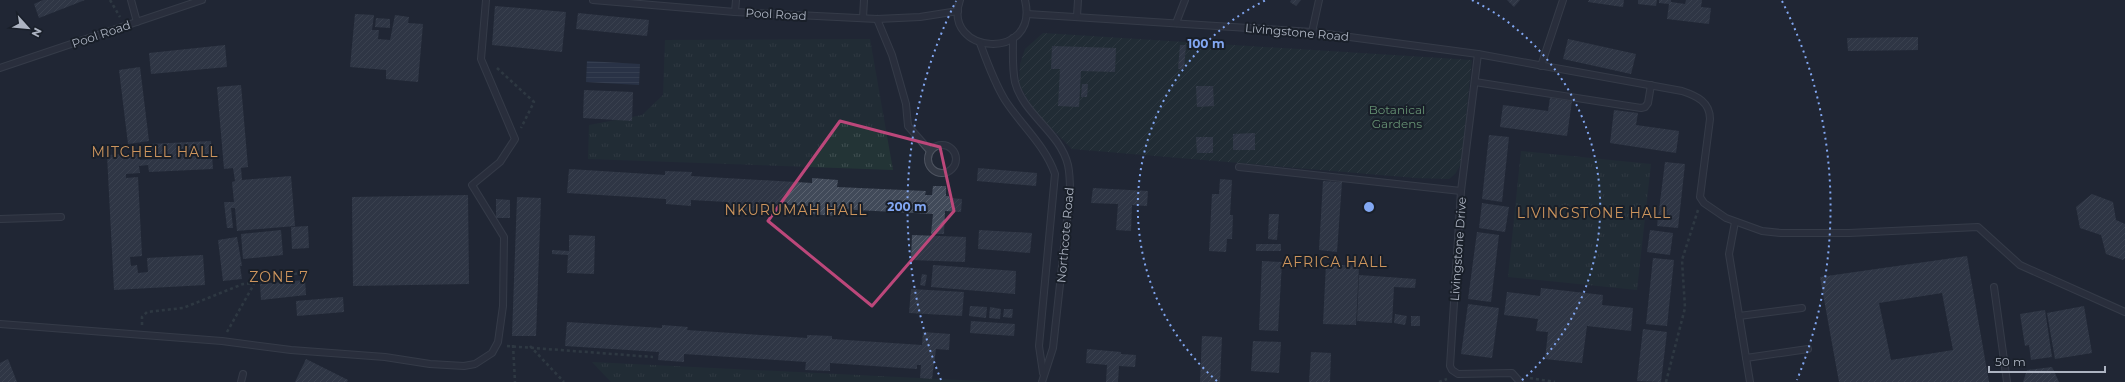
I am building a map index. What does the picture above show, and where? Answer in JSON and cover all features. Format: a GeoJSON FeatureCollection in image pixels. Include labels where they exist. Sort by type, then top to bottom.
{"type":"FeatureCollection","features":[{"type":"Feature","properties":{"kind":"lane"},"geometry":{"type":"LineString","coordinates":[[131,0],[137,22]]}},
{"type":"Feature","properties":{"kind":"lane","name":"Pool Road"},"geometry":{"type":"LineString","coordinates":[[0,68],[202,0]]}},
{"type":"Feature","properties":{"kind":"lane"},"geometry":{"type":"LineString","coordinates":[[0,324],[222,341],[291,350],[464,366],[480,361],[492,353],[498,342],[502,325],[504,237],[472,185],[500,162],[515,139],[481,59],[486,0]]}},
{"type":"Feature","properties":{"kind":"lane","name":"Pool Road"},"geometry":{"type":"LineString","coordinates":[[593,0],[735,12],[877,19],[920,18],[958,11]]}},
{"type":"Feature","properties":{"kind":"lane"},"geometry":{"type":"LineString","coordinates":[[735,12],[736,0]]}},
{"type":"Feature","properties":{"kind":"lane"},"geometry":{"type":"LineString","coordinates":[[863,18],[864,0]]}},
{"type":"Feature","properties":{"kind":"lane"},"geometry":{"type":"LineString","coordinates":[[960,0],[958,11],[962,27],[969,36],[980,43],[996,45],[1013,38],[1022,27],[1027,14],[1025,0]]}},
{"type":"Feature","properties":{"kind":"lane"},"geometry":{"type":"LineString","coordinates":[[1077,16],[1078,0]]}},
{"type":"Feature","properties":{"kind":"lane"},"geometry":{"type":"LineString","coordinates":[[1176,23],[1185,0]]}},
{"type":"Feature","properties":{"kind":"lane"},"geometry":{"type":"LineString","coordinates":[[1312,32],[1319,0]]}},
{"type":"Feature","properties":{"kind":"lane"},"geometry":{"type":"LineString","coordinates":[[1541,66],[1563,0]]}},
{"type":"Feature","properties":{"kind":"lane","name":"Livingstone Road"},"geometry":{"type":"LineString","coordinates":[[1027,14],[1312,32],[1478,54],[1651,85],[1690,94],[1701,99],[1708,109],[1710,119],[1700,189],[1701,200]]}},
{"type":"Feature","properties":{"kind":"lane"},"geometry":{"type":"LineString","coordinates":[[877,19],[892,55],[906,104],[908,126],[930,151]]}},
{"type":"Feature","properties":{"kind":"lane","name":"Northcote Road"},"geometry":{"type":"LineString","coordinates":[[1013,38],[1015,83],[1024,99],[1062,151],[1068,165],[1070,178],[1070,193],[1053,348],[1043,375],[1042,382]]}},
{"type":"Feature","properties":{"kind":"lane","name":"Northcote Road"},"geometry":{"type":"LineString","coordinates":[[980,43],[989,68],[1005,100],[1044,151],[1055,174],[1039,346],[1043,375]]}},
{"type":"Feature","properties":{"kind":"lane","name":"Livingstone Drive"},"geometry":{"type":"LineString","coordinates":[[1478,54],[1461,191],[1450,366],[1452,370],[1458,374],[1501,372],[1512,373],[1519,379]]}},
{"type":"Feature","properties":{"kind":"lane"},"geometry":{"type":"LineString","coordinates":[[1475,82],[1641,108],[1648,103],[1651,85]]}},
{"type":"Feature","properties":{"kind":"lane"},"geometry":{"type":"LineString","coordinates":[[941,145],[953,150],[956,162],[954,168],[943,174],[931,169],[928,157],[930,151],[941,145]]}},
{"type":"Feature","properties":{"kind":"lane"},"geometry":{"type":"LineString","coordinates":[[1239,167],[1461,191]]}},
{"type":"Feature","properties":{"kind":"lane"},"geometry":{"type":"LineString","coordinates":[[1701,200],[1719,214],[1735,222],[1762,231],[1796,234],[1978,227],[2013,261],[2125,312]]}},
{"type":"Feature","properties":{"kind":"lane"},"geometry":{"type":"LineString","coordinates":[[0,219],[61,216]]}},
{"type":"Feature","properties":{"kind":"lane"},"geometry":{"type":"LineString","coordinates":[[1735,222],[1729,254],[1750,382]]}},
{"type":"Feature","properties":{"kind":"lane"},"geometry":{"type":"LineString","coordinates":[[1994,287],[2006,382]]}},
{"type":"Feature","properties":{"kind":"lane"},"geometry":{"type":"LineString","coordinates":[[1739,316],[1802,308]]}},
{"type":"Feature","properties":{"kind":"lane"},"geometry":{"type":"LineString","coordinates":[[1746,358],[1808,349]]}},
{"type":"Feature","properties":{"kind":"lane"},"geometry":{"type":"LineString","coordinates":[[241,382],[243,374]]}},
{"type":"Feature","properties":{"kind":"path"},"geometry":{"type":"LineString","coordinates":[[110,0],[125,27]]}},
{"type":"Feature","properties":{"kind":"path"},"geometry":{"type":"LineString","coordinates":[[482,54],[534,102],[515,139]]}},
{"type":"Feature","properties":{"kind":"path"},"geometry":{"type":"LineString","coordinates":[[1666,382],[1685,308],[1682,260],[1701,200]]}},
{"type":"Feature","properties":{"kind":"path"},"geometry":{"type":"LineString","coordinates":[[141,335],[142,317],[147,312],[183,308],[243,284],[308,271]]}},
{"type":"Feature","properties":{"kind":"path"},"geometry":{"type":"LineString","coordinates":[[222,341],[254,283]]}},
{"type":"Feature","properties":{"kind":"path"},"geometry":{"type":"LineString","coordinates":[[495,348],[513,345],[653,357]]}},
{"type":"Feature","properties":{"kind":"path"},"geometry":{"type":"LineString","coordinates":[[513,345],[515,382]]}},
{"type":"Feature","properties":{"kind":"path"},"geometry":{"type":"LineString","coordinates":[[530,346],[564,382]]}},
{"type":"Feature","properties":{"kind":"path"},"geometry":{"type":"LineString","coordinates":[[1519,379],[1555,382]]}},
{"type":"Feature","properties":{"kind":"highlighted area"},"geometry":{"type":"Polygon","coordinates":[[[840,121],[940,147],[954,211],[872,306],[768,221],[840,121]]]}},
{"type":"Feature","properties":{"kind":"green space","name":"Botanical Gardens"},"geometry":{"type":"Polygon","coordinates":[[[1043,33],[1472,60],[1461,164],[1455,174],[1449,179],[1416,178],[1072,149],[1035,112],[1019,84],[1020,64],[1025,49],[1043,33]]]}},
{"type":"Feature","properties":{"kind":"green space"},"geometry":{"type":"Polygon","coordinates":[[[870,39],[893,170],[588,159],[589,125],[642,115],[663,95],[665,40],[870,39]]]}},
{"type":"Feature","properties":{"kind":"green space"},"geometry":{"type":"Polygon","coordinates":[[[1521,151],[1651,164],[1637,290],[1508,277],[1521,151]]]}},
{"type":"Feature","properties":{"kind":"green space"},"geometry":{"type":"Polygon","coordinates":[[[592,362],[1000,382],[611,382],[592,362]]]}},
{"type":"Feature","properties":{"kind":"water"},"geometry":{"type":"Polygon","coordinates":[[[587,61],[640,64],[639,85],[586,82],[587,61]]]}},
{"type":"Feature","properties":{"kind":"building"},"geometry":{"type":"Polygon","coordinates":[[[43,0],[85,0],[39,18],[34,4],[43,0]]]}},
{"type":"Feature","properties":{"kind":"building"},"geometry":{"type":"Polygon","coordinates":[[[1291,0],[1301,0],[1296,6],[1290,2],[1291,0]]]}},
{"type":"Feature","properties":{"kind":"building"},"geometry":{"type":"Polygon","coordinates":[[[1507,0],[1520,0],[1514,7],[1507,0]]]}},
{"type":"Feature","properties":{"kind":"building"},"geometry":{"type":"Polygon","coordinates":[[[1589,0],[1624,0],[1623,7],[1588,2],[1589,0]]]}},
{"type":"Feature","properties":{"kind":"building"},"geometry":{"type":"Polygon","coordinates":[[[1638,0],[1657,0],[1656,6],[1638,4],[1638,0]]]}},
{"type":"Feature","properties":{"kind":"building"},"geometry":{"type":"Polygon","coordinates":[[[1659,0],[1671,0],[1671,2],[1685,4],[1686,0],[1702,0],[1701,7],[1711,8],[1709,24],[1667,19],[1669,4],[1659,3],[1659,0]]]}},
{"type":"Feature","properties":{"kind":"building"},"geometry":{"type":"Polygon","coordinates":[[[495,6],[566,12],[562,52],[492,45],[495,6]]]}},
{"type":"Feature","properties":{"kind":"building"},"geometry":{"type":"Polygon","coordinates":[[[578,13],[649,20],[647,36],[576,29],[578,13]]]}},
{"type":"Feature","properties":{"kind":"building"},"geometry":{"type":"Polygon","coordinates":[[[355,14],[374,15],[372,30],[379,30],[378,39],[390,40],[395,15],[409,17],[408,23],[423,24],[418,82],[386,79],[386,70],[350,67],[355,14]]]}},
{"type":"Feature","properties":{"kind":"building"},"geometry":{"type":"Polygon","coordinates":[[[376,18],[390,19],[390,28],[375,27],[376,18]]]}},
{"type":"Feature","properties":{"kind":"building"},"geometry":{"type":"Polygon","coordinates":[[[1918,37],[1918,50],[1848,51],[1847,38],[1918,37]]]}},
{"type":"Feature","properties":{"kind":"building"},"geometry":{"type":"Polygon","coordinates":[[[1568,39],[1636,54],[1631,74],[1563,59],[1568,39]]]}},
{"type":"Feature","properties":{"kind":"building"},"geometry":{"type":"Polygon","coordinates":[[[225,45],[227,67],[151,74],[149,53],[225,45]]]}},
{"type":"Feature","properties":{"kind":"building"},"geometry":{"type":"Polygon","coordinates":[[[1180,45],[1186,45],[1184,69],[1178,69],[1180,45]]]}},
{"type":"Feature","properties":{"kind":"building"},"geometry":{"type":"Polygon","coordinates":[[[1052,46],[1116,48],[1115,72],[1081,71],[1079,107],[1058,106],[1060,69],[1051,69],[1052,46]]]}},
{"type":"Feature","properties":{"kind":"building","name":"MITCHELL HALL"},"geometry":{"type":"Polygon","coordinates":[[[140,67],[149,141],[128,144],[119,70],[140,67]]]}},
{"type":"Feature","properties":{"kind":"building"},"geometry":{"type":"Polygon","coordinates":[[[1082,84],[1088,84],[1087,97],[1081,97],[1082,84]]]}},
{"type":"Feature","properties":{"kind":"building","name":"MITCHELL HALL"},"geometry":{"type":"Polygon","coordinates":[[[241,85],[248,167],[241,168],[242,180],[291,176],[295,226],[237,231],[235,208],[231,208],[233,228],[227,228],[224,202],[234,202],[232,182],[235,181],[233,168],[224,169],[217,87],[241,85]]]}},
{"type":"Feature","properties":{"kind":"building"},"geometry":{"type":"Polygon","coordinates":[[[1196,86],[1213,86],[1214,106],[1197,107],[1196,86]]]}},
{"type":"Feature","properties":{"kind":"building"},"geometry":{"type":"Polygon","coordinates":[[[584,90],[633,92],[632,121],[583,118],[584,90]]]}},
{"type":"Feature","properties":{"kind":"building"},"geometry":{"type":"Polygon","coordinates":[[[1550,98],[1572,101],[1567,136],[1500,127],[1503,105],[1548,111],[1550,98]]]}},
{"type":"Feature","properties":{"kind":"building"},"geometry":{"type":"Polygon","coordinates":[[[1614,110],[1638,113],[1636,125],[1679,131],[1676,153],[1610,143],[1614,110]]]}},
{"type":"Feature","properties":{"kind":"building"},"geometry":{"type":"Polygon","coordinates":[[[1255,133],[1255,150],[1233,150],[1233,134],[1255,133]]]}},
{"type":"Feature","properties":{"kind":"building","name":"LIVINGSTONE HALL"},"geometry":{"type":"Polygon","coordinates":[[[1489,135],[1509,137],[1502,202],[1482,199],[1489,135]]]}},
{"type":"Feature","properties":{"kind":"building"},"geometry":{"type":"Polygon","coordinates":[[[1196,137],[1213,137],[1213,153],[1197,153],[1196,137]]]}},
{"type":"Feature","properties":{"kind":"building"},"geometry":{"type":"Polygon","coordinates":[[[211,141],[213,169],[149,172],[148,165],[139,166],[140,173],[126,174],[126,178],[138,177],[142,256],[130,257],[131,266],[137,265],[138,273],[148,272],[147,258],[203,255],[205,285],[114,290],[107,155],[139,153],[140,160],[155,159],[154,151],[150,151],[150,144],[211,141]]]}},
{"type":"Feature","properties":{"kind":"building","name":"LIVINGSTONE HALL"},"geometry":{"type":"Polygon","coordinates":[[[1665,162],[1685,164],[1678,228],[1657,226],[1665,162]]]}},
{"type":"Feature","properties":{"kind":"building"},"geometry":{"type":"Polygon","coordinates":[[[978,168],[1037,173],[1036,186],[977,181],[978,168]]]}},
{"type":"Feature","properties":{"kind":"building"},"geometry":{"type":"Polygon","coordinates":[[[569,169],[665,175],[665,171],[692,172],[691,176],[812,183],[812,178],[838,180],[837,187],[926,191],[925,195],[932,195],[933,186],[946,186],[946,196],[949,196],[949,198],[962,199],[961,212],[945,211],[944,234],[931,234],[933,214],[837,209],[837,216],[809,214],[809,206],[772,204],[771,212],[727,210],[727,202],[691,200],[691,206],[666,204],[666,199],[567,193],[569,169]]]}},
{"type":"Feature","properties":{"kind":"building"},"geometry":{"type":"Polygon","coordinates":[[[1220,179],[1232,180],[1230,215],[1233,215],[1232,239],[1227,239],[1226,252],[1209,251],[1212,194],[1219,194],[1220,179]]]}},
{"type":"Feature","properties":{"kind":"building"},"geometry":{"type":"Polygon","coordinates":[[[1323,181],[1342,182],[1337,252],[1319,250],[1323,181]]]}},
{"type":"Feature","properties":{"kind":"building"},"geometry":{"type":"Polygon","coordinates":[[[1093,188],[1148,191],[1147,206],[1132,205],[1131,231],[1116,230],[1118,204],[1091,203],[1093,188]]]}},
{"type":"Feature","properties":{"kind":"building"},"geometry":{"type":"Polygon","coordinates":[[[2092,194],[2113,202],[2116,220],[2125,224],[2125,258],[2123,260],[2106,254],[2101,235],[2080,228],[2076,207],[2092,194]]]}},
{"type":"Feature","properties":{"kind":"building"},"geometry":{"type":"Polygon","coordinates":[[[468,195],[469,284],[353,286],[352,197],[468,195]]]}},
{"type":"Feature","properties":{"kind":"building"},"geometry":{"type":"Polygon","coordinates":[[[517,197],[541,198],[536,336],[512,336],[517,197]]]}},
{"type":"Feature","properties":{"kind":"building"},"geometry":{"type":"Polygon","coordinates":[[[496,199],[510,200],[510,218],[496,218],[496,199]]]}},
{"type":"Feature","properties":{"kind":"building","name":"LIVINGSTONE HALL"},"geometry":{"type":"Polygon","coordinates":[[[1482,203],[1509,207],[1505,232],[1479,228],[1482,203]]]}},
{"type":"Feature","properties":{"kind":"building"},"geometry":{"type":"Polygon","coordinates":[[[1269,214],[1279,214],[1277,240],[1268,239],[1269,214]]]}},
{"type":"Feature","properties":{"kind":"building"},"geometry":{"type":"Polygon","coordinates":[[[308,226],[309,248],[292,249],[291,227],[308,226]]]}},
{"type":"Feature","properties":{"kind":"building"},"geometry":{"type":"Polygon","coordinates":[[[281,230],[283,255],[243,259],[241,234],[281,230]]]}},
{"type":"Feature","properties":{"kind":"building"},"geometry":{"type":"Polygon","coordinates":[[[979,230],[1032,233],[1030,253],[978,249],[979,230]]]}},
{"type":"Feature","properties":{"kind":"building","name":"LIVINGSTONE HALL"},"geometry":{"type":"Polygon","coordinates":[[[1650,230],[1673,233],[1670,255],[1647,252],[1650,230]]]}},
{"type":"Feature","properties":{"kind":"building","name":"LIVINGSTONE HALL"},"geometry":{"type":"Polygon","coordinates":[[[1477,232],[1499,235],[1491,302],[1468,299],[1477,232]]]}},
{"type":"Feature","properties":{"kind":"building"},"geometry":{"type":"Polygon","coordinates":[[[569,235],[595,236],[594,274],[567,273],[568,255],[552,254],[552,250],[569,251],[569,235]]]}},
{"type":"Feature","properties":{"kind":"building"},"geometry":{"type":"Polygon","coordinates":[[[912,235],[966,237],[965,262],[911,260],[912,235]]]}},
{"type":"Feature","properties":{"kind":"building"},"geometry":{"type":"Polygon","coordinates":[[[237,237],[242,266],[240,266],[242,279],[223,281],[218,240],[237,237]]]}},
{"type":"Feature","properties":{"kind":"building"},"geometry":{"type":"Polygon","coordinates":[[[1256,244],[1281,244],[1281,251],[1256,251],[1256,244]]]}},
{"type":"Feature","properties":{"kind":"building"},"geometry":{"type":"Polygon","coordinates":[[[1967,256],[1989,382],[1839,382],[1820,277],[1967,256]],[[1942,293],[1879,303],[1891,360],[1953,350],[1942,293]]]}},
{"type":"Feature","properties":{"kind":"building"},"geometry":{"type":"Polygon","coordinates":[[[1653,258],[1674,260],[1667,326],[1646,324],[1653,258]]]}},
{"type":"Feature","properties":{"kind":"building"},"geometry":{"type":"Polygon","coordinates":[[[1262,261],[1282,262],[1278,331],[1259,330],[1262,261]]]}},
{"type":"Feature","properties":{"kind":"building"},"geometry":{"type":"Polygon","coordinates":[[[1326,264],[1359,266],[1356,325],[1323,324],[1326,264]]]}},
{"type":"Feature","properties":{"kind":"building"},"geometry":{"type":"Polygon","coordinates":[[[933,265],[1016,271],[1015,294],[931,287],[933,265]]]}},
{"type":"Feature","properties":{"kind":"building"},"geometry":{"type":"Polygon","coordinates":[[[922,274],[927,275],[925,286],[920,285],[922,274]]]}},
{"type":"Feature","properties":{"kind":"building"},"geometry":{"type":"Polygon","coordinates":[[[1359,275],[1416,279],[1415,288],[1394,287],[1392,323],[1357,321],[1359,275]]]}},
{"type":"Feature","properties":{"kind":"building"},"geometry":{"type":"Polygon","coordinates":[[[305,280],[306,295],[261,300],[260,284],[305,280]]]}},
{"type":"Feature","properties":{"kind":"building"},"geometry":{"type":"Polygon","coordinates":[[[1541,288],[1603,295],[1602,305],[1633,308],[1631,331],[1587,326],[1582,363],[1545,359],[1548,332],[1536,331],[1538,319],[1504,315],[1507,292],[1540,296],[1541,288]]]}},
{"type":"Feature","properties":{"kind":"building"},"geometry":{"type":"Polygon","coordinates":[[[911,289],[964,292],[962,316],[909,313],[911,289]]]}},
{"type":"Feature","properties":{"kind":"building"},"geometry":{"type":"Polygon","coordinates":[[[343,297],[344,312],[297,316],[296,301],[343,297]]]}},
{"type":"Feature","properties":{"kind":"building"},"geometry":{"type":"Polygon","coordinates":[[[1468,304],[1499,308],[1492,358],[1461,354],[1468,304]]]}},
{"type":"Feature","properties":{"kind":"building"},"geometry":{"type":"Polygon","coordinates":[[[970,306],[987,307],[986,318],[969,316],[970,306]]]}},
{"type":"Feature","properties":{"kind":"building"},"geometry":{"type":"Polygon","coordinates":[[[2084,306],[2092,353],[2055,359],[2047,313],[2084,306]]]}},
{"type":"Feature","properties":{"kind":"building"},"geometry":{"type":"Polygon","coordinates":[[[990,307],[1001,309],[1000,319],[989,318],[990,307]]]}},
{"type":"Feature","properties":{"kind":"building"},"geometry":{"type":"Polygon","coordinates":[[[1004,309],[1013,309],[1012,318],[1003,317],[1004,309]]]}},
{"type":"Feature","properties":{"kind":"building"},"geometry":{"type":"Polygon","coordinates":[[[2045,310],[2052,357],[2031,360],[2029,345],[2025,346],[2020,314],[2045,310]]]}},
{"type":"Feature","properties":{"kind":"building"},"geometry":{"type":"Polygon","coordinates":[[[1395,314],[1407,316],[1405,325],[1394,323],[1395,314]]]}},
{"type":"Feature","properties":{"kind":"building"},"geometry":{"type":"Polygon","coordinates":[[[1411,316],[1420,316],[1420,326],[1411,326],[1411,316]]]}},
{"type":"Feature","properties":{"kind":"building"},"geometry":{"type":"Polygon","coordinates":[[[971,321],[1015,324],[1014,336],[970,333],[971,321]]]}},
{"type":"Feature","properties":{"kind":"building"},"geometry":{"type":"Polygon","coordinates":[[[567,322],[662,328],[662,325],[688,327],[687,330],[807,338],[807,335],[832,336],[832,339],[922,345],[923,332],[950,334],[949,350],[936,349],[932,379],[920,378],[921,365],[917,365],[917,369],[830,363],[830,371],[805,370],[806,362],[684,354],[684,362],[658,360],[659,352],[565,346],[567,322]]]}},
{"type":"Feature","properties":{"kind":"building"},"geometry":{"type":"Polygon","coordinates":[[[1643,329],[1667,332],[1661,382],[1637,381],[1643,329]]]}},
{"type":"Feature","properties":{"kind":"building"},"geometry":{"type":"Polygon","coordinates":[[[1202,336],[1222,337],[1220,382],[1200,382],[1202,336]]]}},
{"type":"Feature","properties":{"kind":"building"},"geometry":{"type":"Polygon","coordinates":[[[1253,341],[1281,342],[1279,373],[1251,371],[1253,341]]]}},
{"type":"Feature","properties":{"kind":"building"},"geometry":{"type":"Polygon","coordinates":[[[1087,349],[1136,355],[1135,367],[1119,366],[1118,382],[1106,382],[1107,365],[1086,363],[1087,349]]]}},
{"type":"Feature","properties":{"kind":"building"},"geometry":{"type":"Polygon","coordinates":[[[1311,352],[1331,353],[1330,382],[1309,382],[1311,352]]]}},
{"type":"Feature","properties":{"kind":"building"},"geometry":{"type":"Polygon","coordinates":[[[8,359],[17,382],[0,382],[0,363],[8,359]]]}},
{"type":"Feature","properties":{"kind":"building"},"geometry":{"type":"Polygon","coordinates":[[[306,359],[348,380],[347,382],[295,382],[306,359]]]}},
{"type":"Feature","properties":{"kind":"building"},"geometry":{"type":"Polygon","coordinates":[[[2052,367],[2059,382],[2023,382],[2027,370],[2052,367]]]}},
{"type":"Feature","properties":{"kind":"district","name":"MITCHELL HALL"},"geometry":{"type":"Point","coordinates":[155,152]}},
{"type":"Feature","properties":{"kind":"district","name":"NKURUMAH HALL"},"geometry":{"type":"Point","coordinates":[796,210]}},
{"type":"Feature","properties":{"kind":"district","name":"LIVINGSTONE HALL"},"geometry":{"type":"Point","coordinates":[1594,213]}},
{"type":"Feature","properties":{"kind":"district","name":"AFRICA HALL"},"geometry":{"type":"Point","coordinates":[1335,262]}},
{"type":"Feature","properties":{"kind":"district","name":"ZONE 7"},"geometry":{"type":"Point","coordinates":[279,277]}}]}
